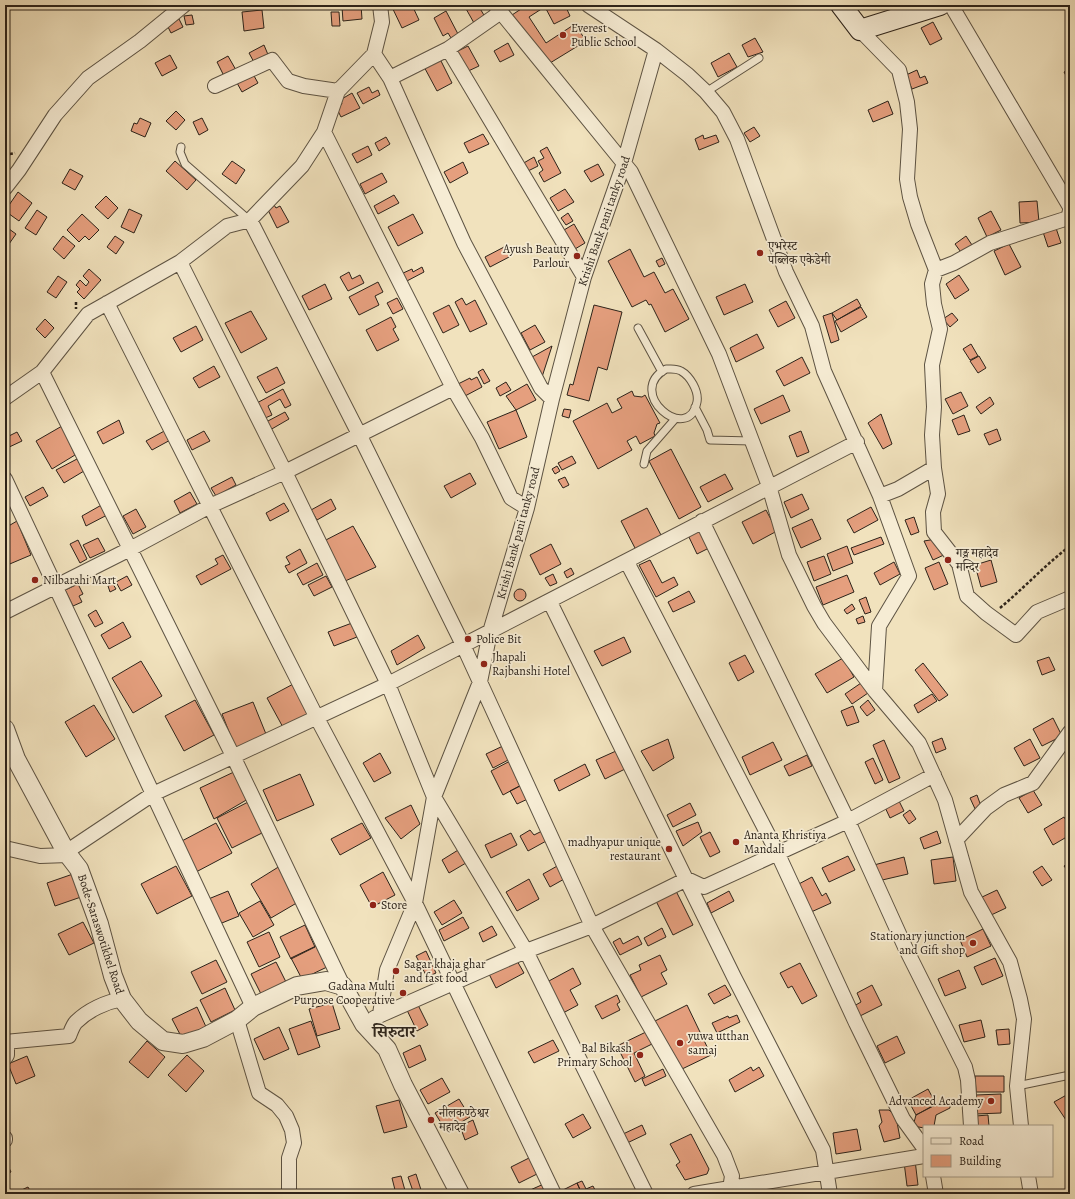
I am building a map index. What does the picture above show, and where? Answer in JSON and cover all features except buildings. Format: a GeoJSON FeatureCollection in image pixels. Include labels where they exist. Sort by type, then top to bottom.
{"type":"FeatureCollection","features":[{"type":"Feature","properties":{"kind":"main road"},"geometry":{"type":"LineString","coordinates":[[840,5],[860,30],[940,5]]}},
{"type":"Feature","properties":{"kind":"street"},"geometry":{"type":"LineString","coordinates":[[5,188],[20,170],[55,115],[88,78],[140,41],[184,5]]}},
{"type":"Feature","properties":{"kind":"street"},"geometry":{"type":"LineString","coordinates":[[5,398],[42,372],[88,314],[180,262],[227,226],[250,220],[302,166],[324,132],[338,91],[374,54],[382,22],[380,5]]}},
{"type":"Feature","properties":{"kind":"street"},"geometry":{"type":"LineString","coordinates":[[588,5],[656,50],[706,92],[723,112],[737,139],[786,272],[812,326],[824,371],[880,496],[909,576],[880,626],[875,691]]}},
{"type":"Feature","properties":{"kind":"street"},"geometry":{"type":"LineString","coordinates":[[952,5],[1070,207]]}},
{"type":"Feature","properties":{"kind":"street"},"geometry":{"type":"LineString","coordinates":[[390,78],[448,49],[498,9],[631,172],[719,354],[769,486],[789,555],[814,606],[824,624],[875,691],[919,742],[945,800],[971,892],[1010,962],[1020,999],[1024,1019],[1017,1086],[1021,1125]]}},
{"type":"Feature","properties":{"kind":"street"},"geometry":{"type":"LineString","coordinates":[[860,30],[899,70],[907,102],[910,129],[908,179],[910,197],[918,224],[936,270],[932,284],[934,304],[940,329],[932,366],[934,407],[932,435],[934,468],[938,494],[933,512],[934,532],[959,564],[967,596],[991,617],[1016,635],[1037,612],[1070,598]]}},
{"type":"Feature","properties":{"kind":"street"},"geometry":{"type":"LineString","coordinates":[[448,49],[584,277]]}},
{"type":"Feature","properties":{"kind":"street","name":"Krishi Bank pani tanky road"},"geometry":{"type":"LineString","coordinates":[[380,1014],[387,970],[415,903],[434,797],[480,682],[490,632],[527,508],[552,399],[584,277],[624,163],[656,50]]}},
{"type":"Feature","properties":{"kind":"street"},"geometry":{"type":"LineString","coordinates":[[374,54],[390,78],[464,243],[541,388],[552,399]]}},
{"type":"Feature","properties":{"kind":"street"},"geometry":{"type":"LineString","coordinates":[[215,86],[272,60],[288,81],[304,86],[338,91]]}},
{"type":"Feature","properties":{"kind":"street"},"geometry":{"type":"LineString","coordinates":[[324,132],[454,388],[482,438],[511,498],[527,508]]}},
{"type":"Feature","properties":{"kind":"street"},"geometry":{"type":"LineString","coordinates":[[936,270],[954,263],[990,243],[1064,219],[1069,216],[1070,210]]}},
{"type":"Feature","properties":{"kind":"street"},"geometry":{"type":"LineString","coordinates":[[250,220],[359,434],[462,644],[592,926],[724,1155],[732,1176],[730,1189]]}},
{"type":"Feature","properties":{"kind":"street"},"geometry":{"type":"LineString","coordinates":[[180,262],[285,472],[388,684],[434,797],[526,950],[646,1194]]}},
{"type":"Feature","properties":{"kind":"street"},"geometry":{"type":"LineString","coordinates":[[107,303],[317,718],[415,903],[554,1194]]}},
{"type":"Feature","properties":{"kind":"street"},"geometry":{"type":"LineString","coordinates":[[42,372],[234,758],[343,986],[364,1024],[387,1049],[403,1085],[460,1194]]}},
{"type":"Feature","properties":{"kind":"street"},"geometry":{"type":"LineString","coordinates":[[5,612],[130,549],[210,506],[285,472],[454,388]]}},
{"type":"Feature","properties":{"kind":"street"},"geometry":{"type":"LineString","coordinates":[[5,848],[40,856],[67,854],[153,794],[234,758],[388,684],[462,644],[490,632],[628,562],[702,521],[857,442]]}},
{"type":"Feature","properties":{"kind":"street"},"geometry":{"type":"LineString","coordinates":[[880,496],[898,489],[934,468]]}},
{"type":"Feature","properties":{"kind":"street"},"geometry":{"type":"LineString","coordinates":[[5,478],[253,1007]]}},
{"type":"Feature","properties":{"kind":"street"},"geometry":{"type":"LineString","coordinates":[[702,521],[848,821],[904,947],[964,1067],[968,1080],[971,1125]]}},
{"type":"Feature","properties":{"kind":"street"},"geometry":{"type":"LineString","coordinates":[[628,562],[778,852],[856,1023],[903,1119],[923,1147]]}},
{"type":"Feature","properties":{"kind":"street"},"geometry":{"type":"LineString","coordinates":[[550,602],[738,984],[823,1150],[830,1194]]}},
{"type":"Feature","properties":{"kind":"street","name":"Bode-Saraswotikhel Road"},"geometry":{"type":"LineString","coordinates":[[5,729],[16,759],[67,854],[79,869],[99,924],[113,976],[122,999],[139,1021],[163,1041],[183,1044],[203,1038],[237,1020],[253,1007],[297,986],[326,981],[343,986]]}},
{"type":"Feature","properties":{"kind":"street"},"geometry":{"type":"LineString","coordinates":[[956,840],[986,808],[1004,795],[1033,783],[1070,732]]}},
{"type":"Feature","properties":{"kind":"street"},"geometry":{"type":"LineString","coordinates":[[687,879],[704,887],[848,821],[934,775]]}},
{"type":"Feature","properties":{"kind":"street"},"geometry":{"type":"LineString","coordinates":[[364,1024],[380,1014],[526,950],[592,926],[687,879]]}},
{"type":"Feature","properties":{"kind":"street"},"geometry":{"type":"LineString","coordinates":[[5,1058],[7,1055],[6,1042],[69,1036],[75,1022],[109,1002],[122,999]]}},
{"type":"Feature","properties":{"kind":"street"},"geometry":{"type":"LineString","coordinates":[[237,1020],[259,1093],[277,1105],[286,1116],[292,1130],[294,1143],[289,1158],[289,1194]]}},
{"type":"Feature","properties":{"kind":"street"},"geometry":{"type":"LineString","coordinates":[[694,1194],[923,1156]]}},
{"type":"Feature","properties":{"kind":"street"},"geometry":{"type":"LineString","coordinates":[[933,1177],[936,1194]]}},
{"type":"Feature","properties":{"kind":"street"},"geometry":{"type":"LineString","coordinates":[[1028,1177],[1031,1194]]}},
{"type":"Feature","properties":{"kind":"lane"},"geometry":{"type":"LineString","coordinates":[[706,92],[759,58]]}},
{"type":"Feature","properties":{"kind":"lane"},"geometry":{"type":"LineString","coordinates":[[181,147],[180,152],[185,164],[250,220]]}},
{"type":"Feature","properties":{"kind":"lane"},"geometry":{"type":"LineString","coordinates":[[638,328],[662,372]]}},
{"type":"Feature","properties":{"kind":"lane"},"geometry":{"type":"LineString","coordinates":[[674,369],[680,370],[688,376],[696,392],[697,401],[695,407],[690,414],[684,418],[675,419],[661,411],[652,394],[654,380],[662,372],[674,369]]}},
{"type":"Feature","properties":{"kind":"lane"},"geometry":{"type":"LineString","coordinates":[[695,407],[707,430],[710,440],[752,441]]}},
{"type":"Feature","properties":{"kind":"lane"},"geometry":{"type":"LineString","coordinates":[[644,464],[647,451],[675,419]]}},
{"type":"Feature","properties":{"kind":"lane"},"geometry":{"type":"LineString","coordinates":[[1017,1086],[1070,1075]]}},
{"type":"Feature","properties":{"kind":"path"},"geometry":{"type":"LineString","coordinates":[[991,617],[1027,585],[1049,562],[1070,546]]}},
{"type":"Feature","properties":{"kind":"place","name":"Everest Public School"},"geometry":{"type":"Point","coordinates":[563,35]}},
{"type":"Feature","properties":{"kind":"place","name":"एभरेस्ट पब्लिक एकेडेमी"},"geometry":{"type":"Point","coordinates":[760,253]}},
{"type":"Feature","properties":{"kind":"place","name":"Ayush Beauty Parlour"},"geometry":{"type":"Point","coordinates":[577,256]}},
{"type":"Feature","properties":{"kind":"place","name":"गङ्खु महादेव मन्दिर"},"geometry":{"type":"Point","coordinates":[948,560]}},
{"type":"Feature","properties":{"kind":"place","name":"Nilbarahi Mart"},"geometry":{"type":"Point","coordinates":[35,580]}},
{"type":"Feature","properties":{"kind":"place","name":"Police Bit"},"geometry":{"type":"Point","coordinates":[468,639]}},
{"type":"Feature","properties":{"kind":"place","name":"Jhapali Rajbanshi Hotel"},"geometry":{"type":"Point","coordinates":[484,664]}},
{"type":"Feature","properties":{"kind":"place","name":"Ananta Khristiya Mandali"},"geometry":{"type":"Point","coordinates":[736,842]}},
{"type":"Feature","properties":{"kind":"place","name":"madhyapur unique restaurant"},"geometry":{"type":"Point","coordinates":[669,849]}},
{"type":"Feature","properties":{"kind":"place","name":"Store"},"geometry":{"type":"Point","coordinates":[373,905]}},
{"type":"Feature","properties":{"kind":"place","name":"Stationary junction and Gift shop"},"geometry":{"type":"Point","coordinates":[973,943]}},
{"type":"Feature","properties":{"kind":"place","name":"Sagar khaja ghar and fast food"},"geometry":{"type":"Point","coordinates":[396,971]}},
{"type":"Feature","properties":{"kind":"place","name":"Gadana Multi Purpose Cooperative"},"geometry":{"type":"Point","coordinates":[403,993]}},
{"type":"Feature","properties":{"kind":"place","name":"yuwa utthan samaj"},"geometry":{"type":"Point","coordinates":[680,1043]}},
{"type":"Feature","properties":{"kind":"place","name":"Bal Bikash Primary School"},"geometry":{"type":"Point","coordinates":[640,1055]}},
{"type":"Feature","properties":{"kind":"place","name":"Advanced Academy"},"geometry":{"type":"Point","coordinates":[991,1101]}},
{"type":"Feature","properties":{"kind":"place","name":"नीलकण्ठेश्वर महादेव"},"geometry":{"type":"Point","coordinates":[431,1120]}},
{"type":"Feature","properties":{"kind":"district","name":"सिरुटार"},"geometry":{"type":"Point","coordinates":[394,1032]}}]}
